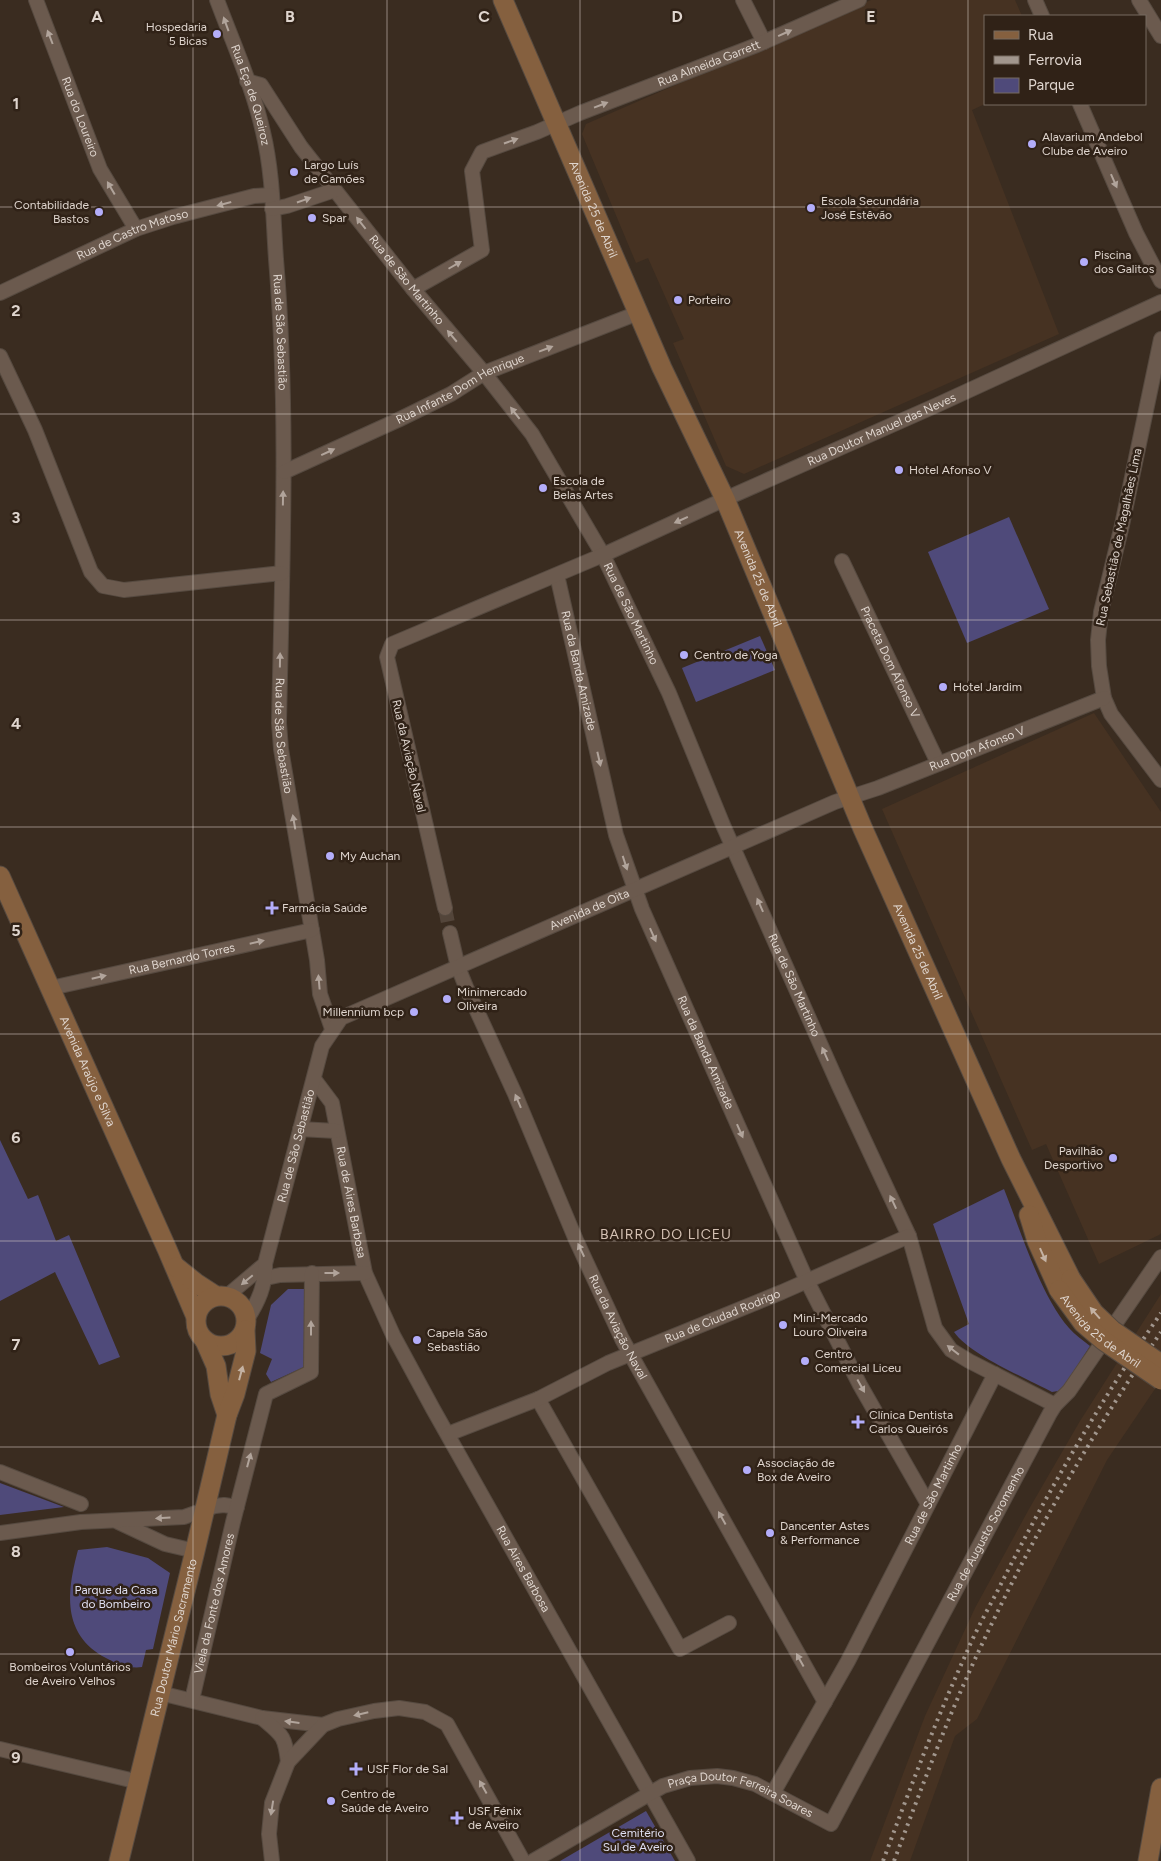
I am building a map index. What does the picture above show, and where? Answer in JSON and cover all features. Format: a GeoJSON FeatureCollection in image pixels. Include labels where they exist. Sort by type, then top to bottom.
{"type":"FeatureCollection","features":[{"type":"Feature","properties":{"kind":"street","name":"Rua do Loureiro"},"geometry":{"type":"LineString","coordinates":[[36,0],[100,169],[136,229]]}},
{"type":"Feature","properties":{"kind":"street","name":"Rua Eça de Queiroz"},"geometry":{"type":"LineString","coordinates":[[217,0],[263,131],[272,195]]}},
{"type":"Feature","properties":{"kind":"street","name":"Avenida 25 de Abril"},"geometry":{"type":"LineString","coordinates":[[504,0],[638,313],[725,499],[849,797],[1083,1323],[1104,1341],[1161,1380]]}},
{"type":"Feature","properties":{"kind":"street"},"geometry":{"type":"LineString","coordinates":[[743,0],[764,42]]}},
{"type":"Feature","properties":{"kind":"street","name":"Rua Almeida Garrett"},"geometry":{"type":"LineString","coordinates":[[413,289],[482,250],[472,172],[482,152],[764,42],[859,0]]}},
{"type":"Feature","properties":{"kind":"street"},"geometry":{"type":"LineString","coordinates":[[1035,0],[1042,15]]}},
{"type":"Feature","properties":{"kind":"street"},"geometry":{"type":"LineString","coordinates":[[1139,0],[1161,36]]}},
{"type":"Feature","properties":{"kind":"street"},"geometry":{"type":"LineString","coordinates":[[247,81],[260,85],[301,147],[335,190],[272,209]]}},
{"type":"Feature","properties":{"kind":"street"},"geometry":{"type":"LineString","coordinates":[[1080,105],[1136,233],[1161,281]]}},
{"type":"Feature","properties":{"kind":"street","name":"Rua de São Martinho"},"geometry":{"type":"LineString","coordinates":[[335,190],[413,289],[484,373],[532,434],[603,555],[668,693],[839,1086],[909,1236],[935,1328],[951,1350],[995,1374],[825,1702],[773,1794]]}},
{"type":"Feature","properties":{"kind":"street","name":"Rua de Castro Matoso"},"geometry":{"type":"LineString","coordinates":[[0,293],[136,229],[173,217],[254,196],[272,195]]}},
{"type":"Feature","properties":{"kind":"street","name":"Rua de São Sebastião"},"geometry":{"type":"LineString","coordinates":[[246,1325],[257,1304],[266,1278],[266,1264],[300,1129],[322,1046],[332,1028],[320,994],[312,930],[281,749],[279,723],[284,472],[282,324],[272,195]]}},
{"type":"Feature","properties":{"kind":"street","name":"Rua Doutor Manuel das Neves"},"geometry":{"type":"LineString","coordinates":[[557,575],[946,401],[1161,302]]}},
{"type":"Feature","properties":{"kind":"street","name":"Rua Infante Dom Henrique"},"geometry":{"type":"LineString","coordinates":[[284,472],[451,394],[484,373],[638,313]]}},
{"type":"Feature","properties":{"kind":"street","name":"Rua Sebastião de Magalhães Lima"},"geometry":{"type":"LineString","coordinates":[[1161,339],[1122,525],[1101,612],[1098,640],[1099,666],[1104,698],[1111,714],[1161,780]]}},
{"type":"Feature","properties":{"kind":"street"},"geometry":{"type":"LineString","coordinates":[[0,356],[35,430],[92,572],[103,586],[124,590],[282,573]]}},
{"type":"Feature","properties":{"kind":"street","name":"Praceta Dom Afonso V"},"geometry":{"type":"LineString","coordinates":[[842,561],[938,763]]}},
{"type":"Feature","properties":{"kind":"street","name":"Rua da Aviação Naval"},"geometry":{"type":"LineString","coordinates":[[444,908],[387,658],[392,644],[557,575]]}},
{"type":"Feature","properties":{"kind":"street","name":"Rua da Banda Amizade"},"geometry":{"type":"LineString","coordinates":[[557,575],[616,835],[634,890],[807,1280],[860,1385],[928,1504]]}},
{"type":"Feature","properties":{"kind":"street","name":"Rua Dom Afonso V"},"geometry":{"type":"LineString","coordinates":[[849,797],[878,788],[1104,698]]}},
{"type":"Feature","properties":{"kind":"street","name":"Avenida de Oita"},"geometry":{"type":"LineString","coordinates":[[332,1028],[341,1018],[849,797]]}},
{"type":"Feature","properties":{"kind":"street","name":"Avenida Araújo e Silva"},"geometry":{"type":"LineString","coordinates":[[0,876],[176,1267],[188,1301],[196,1316]]}},
{"type":"Feature","properties":{"kind":"street","name":"Rua Bernardo Torres"},"geometry":{"type":"LineString","coordinates":[[51,988],[312,930]]}},
{"type":"Feature","properties":{"kind":"street","name":"Rua da Aviação Naval"},"geometry":{"type":"LineString","coordinates":[[450,933],[458,967],[515,1094],[576,1240],[630,1355],[825,1702]]}},
{"type":"Feature","properties":{"kind":"street","name":"Rua de Aires Barbosa"},"geometry":{"type":"LineString","coordinates":[[314,1079],[332,1103],[336,1132],[365,1273]]}},
{"type":"Feature","properties":{"kind":"street","name":"Rua de Aires Barbosa"},"geometry":{"type":"LineString","coordinates":[[300,1129],[336,1132]]}},
{"type":"Feature","properties":{"kind":"street","name":"Rua de Ciudad Rodrigo"},"geometry":{"type":"LineString","coordinates":[[448,1434],[538,1399],[608,1363],[909,1236]]}},
{"type":"Feature","properties":{"kind":"street","name":"Rua de Augusto Soromenho"},"geometry":{"type":"LineString","coordinates":[[831,1824],[1055,1405],[1069,1391],[1161,1257]]}},
{"type":"Feature","properties":{"kind":"street"},"geometry":{"type":"LineString","coordinates":[[222,1296],[241,1304],[245,1311],[246,1325],[241,1337],[228,1345],[220,1346],[205,1341],[197,1330],[196,1316],[203,1303],[222,1296],[266,1264]]}},
{"type":"Feature","properties":{"kind":"street","name":"Avenida Araújo e Silva"},"geometry":{"type":"LineString","coordinates":[[176,1267],[196,1283],[222,1296]]}},
{"type":"Feature","properties":{"kind":"street","name":"Viela da Fonte dos Amores"},"geometry":{"type":"LineString","coordinates":[[192,1700],[237,1507],[266,1394],[311,1372],[312,1273]]}},
{"type":"Feature","properties":{"kind":"street"},"geometry":{"type":"LineString","coordinates":[[266,1278],[280,1274],[365,1273]]}},
{"type":"Feature","properties":{"kind":"street","name":"Rua Aires Barbosa"},"geometry":{"type":"LineString","coordinates":[[365,1273],[393,1334],[432,1410],[448,1434],[688,1861]]}},
{"type":"Feature","properties":{"kind":"street","name":"Avenida 25 de Abril"},"geometry":{"type":"LineString","coordinates":[[1065,1285],[1112,1330],[1161,1364]]}},
{"type":"Feature","properties":{"kind":"street","name":"Rua Doutor Mário Sacramento"},"geometry":{"type":"LineString","coordinates":[[119,1861],[227,1415],[235,1394],[246,1351],[246,1325]]}},
{"type":"Feature","properties":{"kind":"street","name":"Rua Doutor Mário Sacramento"},"geometry":{"type":"LineString","coordinates":[[205,1341],[216,1366],[220,1394],[227,1415]]}},
{"type":"Feature","properties":{"kind":"street"},"geometry":{"type":"LineString","coordinates":[[995,1374],[1055,1405]]}},
{"type":"Feature","properties":{"kind":"street"},"geometry":{"type":"LineString","coordinates":[[538,1399],[680,1649],[729,1623]]}},
{"type":"Feature","properties":{"kind":"street"},"geometry":{"type":"LineString","coordinates":[[0,1472],[81,1504]]}},
{"type":"Feature","properties":{"kind":"street"},"geometry":{"type":"LineString","coordinates":[[0,1533],[82,1522],[118,1522],[184,1517],[206,1508],[224,1505],[237,1507]]}},
{"type":"Feature","properties":{"kind":"street"},"geometry":{"type":"LineString","coordinates":[[118,1522],[166,1544],[195,1551]]}},
{"type":"Feature","properties":{"kind":"street"},"geometry":{"type":"LineString","coordinates":[[160,1692],[262,1718],[323,1725]]}},
{"type":"Feature","properties":{"kind":"street"},"geometry":{"type":"LineString","coordinates":[[272,1861],[269,1834],[272,1803],[288,1762],[323,1725],[338,1719],[399,1708],[425,1712],[447,1724],[523,1861]]}},
{"type":"Feature","properties":{"kind":"street"},"geometry":{"type":"LineString","coordinates":[[262,1718],[282,1734],[288,1762]]}},
{"type":"Feature","properties":{"kind":"street"},"geometry":{"type":"LineString","coordinates":[[0,1749],[139,1782]]}},
{"type":"Feature","properties":{"kind":"street","name":"Praça Doutor Ferreira Soares"},"geometry":{"type":"LineString","coordinates":[[533,1861],[663,1786],[690,1778],[717,1776],[754,1784],[831,1824]]}},
{"type":"Feature","properties":{"kind":"street"},"geometry":{"type":"LineString","coordinates":[[1148,1861],[1161,1788]]}},
{"type":"Feature","properties":{"kind":"shaded area","name":"Escola Secundária José Estêvão"},"geometry":{"type":"Polygon","coordinates":[[[871,0],[1015,0],[1022,15],[984,15],[984,104],[972,110],[1059,334],[744,474],[726,466],[673,343],[684,339],[648,258],[636,263],[582,134],[586,124],[871,0]]]}},
{"type":"Feature","properties":{"kind":"shaded area"},"geometry":{"type":"Polygon","coordinates":[[[1094,713],[1161,812],[1161,1233],[1099,1264],[1046,1144],[1032,1150],[882,809],[1094,713]]]}},
{"type":"Feature","properties":{"kind":"shaded area"},"geometry":{"type":"Polygon","coordinates":[[[1161,1294],[1161,1380],[1107,1460],[977,1719],[955,1736],[910,1861],[870,1861],[925,1716],[975,1608],[1080,1421],[1161,1294]]]}},
{"type":"Feature","properties":{"kind":"green space"},"geometry":{"type":"Polygon","coordinates":[[[1009,517],[1049,609],[967,643],[928,552],[1009,517]]]}},
{"type":"Feature","properties":{"kind":"green space"},"geometry":{"type":"Polygon","coordinates":[[[760,636],[775,670],[696,702],[682,668],[760,636]]]}},
{"type":"Feature","properties":{"kind":"green space"},"geometry":{"type":"Polygon","coordinates":[[[0,1140],[28,1199],[38,1195],[56,1241],[69,1235],[120,1357],[99,1365],[55,1272],[0,1301],[0,1140]]]}},
{"type":"Feature","properties":{"kind":"green space"},"geometry":{"type":"Polygon","coordinates":[[[1004,1189],[1032,1262],[1049,1299],[1069,1328],[1090,1346],[1063,1388],[1058,1391],[1052,1392],[985,1357],[962,1341],[954,1332],[969,1324],[933,1224],[1004,1189]]]}},
{"type":"Feature","properties":{"kind":"green space"},"geometry":{"type":"Polygon","coordinates":[[[288,1289],[306,1289],[304,1367],[271,1382],[266,1374],[272,1359],[260,1353],[271,1305],[288,1289]]]}},
{"type":"Feature","properties":{"kind":"green space"},"geometry":{"type":"Polygon","coordinates":[[[0,1483],[64,1507],[0,1515],[0,1483]]]}},
{"type":"Feature","properties":{"kind":"green space","name":"Parque da Casa do Bombeiro"},"geometry":{"type":"Polygon","coordinates":[[[107,1547],[148,1558],[170,1573],[153,1649],[146,1650],[142,1667],[123,1666],[106,1658],[91,1648],[81,1637],[74,1624],[70,1596],[71,1581],[78,1550],[107,1547]]]}},
{"type":"Feature","properties":{"kind":"green space","name":"Cemitério Sul de Aveiro"},"geometry":{"type":"Polygon","coordinates":[[[646,1811],[675,1861],[560,1861],[646,1811]]]}},
{"type":"Feature","properties":{"kind":"tunnel"},"geometry":{"type":"LineString","coordinates":[[445,908],[450,933]]}},
{"type":"Feature","properties":{"kind":"railway"},"geometry":{"type":"LineString","coordinates":[[883,1861],[933,1731],[977,1630],[1035,1519],[1075,1449],[1161,1313]]}},
{"type":"Feature","properties":{"kind":"railway"},"geometry":{"type":"LineString","coordinates":[[894,1861],[954,1707],[1017,1573],[1085,1450],[1161,1332]]}},
{"type":"Feature","properties":{"kind":"place","name":"Hospedaria 5 Bicas"},"geometry":{"type":"Point","coordinates":[217,34]}},
{"type":"Feature","properties":{"kind":"place","name":"Alavarium Andebol Clube de Aveiro"},"geometry":{"type":"Point","coordinates":[1032,144]}},
{"type":"Feature","properties":{"kind":"place","name":"Largo Luís de Camões"},"geometry":{"type":"Point","coordinates":[294,172]}},
{"type":"Feature","properties":{"kind":"place","name":"Escola Secundária José Estêvão"},"geometry":{"type":"Point","coordinates":[811,208]}},
{"type":"Feature","properties":{"kind":"place","name":"Contabilidade Bastos"},"geometry":{"type":"Point","coordinates":[99,212]}},
{"type":"Feature","properties":{"kind":"place","name":"Spar"},"geometry":{"type":"Point","coordinates":[312,218]}},
{"type":"Feature","properties":{"kind":"place","name":"Piscina dos Galitos"},"geometry":{"type":"Point","coordinates":[1084,262]}},
{"type":"Feature","properties":{"kind":"place","name":"Porteiro"},"geometry":{"type":"Point","coordinates":[678,300]}},
{"type":"Feature","properties":{"kind":"place","name":"Hotel Afonso V"},"geometry":{"type":"Point","coordinates":[899,470]}},
{"type":"Feature","properties":{"kind":"place","name":"Escola de Belas Artes"},"geometry":{"type":"Point","coordinates":[543,488]}},
{"type":"Feature","properties":{"kind":"place","name":"Centro de Yoga"},"geometry":{"type":"Point","coordinates":[684,655]}},
{"type":"Feature","properties":{"kind":"place","name":"Hotel Jardim"},"geometry":{"type":"Point","coordinates":[943,687]}},
{"type":"Feature","properties":{"kind":"place","name":"My Auchan"},"geometry":{"type":"Point","coordinates":[330,856]}},
{"type":"Feature","properties":{"kind":"place","name":"Farmácia Saúde"},"geometry":{"type":"Point","coordinates":[272,908]}},
{"type":"Feature","properties":{"kind":"place","name":"Minimercado Oliveira"},"geometry":{"type":"Point","coordinates":[447,999]}},
{"type":"Feature","properties":{"kind":"place","name":"Millennium bcp"},"geometry":{"type":"Point","coordinates":[414,1012]}},
{"type":"Feature","properties":{"kind":"place","name":"Pavilhão Desportivo"},"geometry":{"type":"Point","coordinates":[1113,1158]}},
{"type":"Feature","properties":{"kind":"place","name":"Mini-Mercado Louro Oliveira"},"geometry":{"type":"Point","coordinates":[783,1325]}},
{"type":"Feature","properties":{"kind":"place","name":"Capela São Sebastião"},"geometry":{"type":"Point","coordinates":[417,1340]}},
{"type":"Feature","properties":{"kind":"place","name":"Centro Comercial Liceu"},"geometry":{"type":"Point","coordinates":[805,1361]}},
{"type":"Feature","properties":{"kind":"place","name":"Clínica Dentista Carlos Queirós"},"geometry":{"type":"Point","coordinates":[858,1422]}},
{"type":"Feature","properties":{"kind":"place","name":"Associação de Box de Aveiro"},"geometry":{"type":"Point","coordinates":[747,1470]}},
{"type":"Feature","properties":{"kind":"place","name":"Dancenter Astes & Performance"},"geometry":{"type":"Point","coordinates":[770,1533]}},
{"type":"Feature","properties":{"kind":"place","name":"Bombeiros Voluntários de Aveiro Velhos"},"geometry":{"type":"Point","coordinates":[70,1652]}},
{"type":"Feature","properties":{"kind":"place","name":"USF Flor de Sal"},"geometry":{"type":"Point","coordinates":[356,1769]}},
{"type":"Feature","properties":{"kind":"place","name":"Centro de Saúde de Aveiro"},"geometry":{"type":"Point","coordinates":[331,1801]}},
{"type":"Feature","properties":{"kind":"place","name":"USF Fénix de Aveiro"},"geometry":{"type":"Point","coordinates":[457,1818]}},
{"type":"Feature","properties":{"kind":"district","name":"BAIRRO DO LICEU"},"geometry":{"type":"Point","coordinates":[666,1234]}}]}
